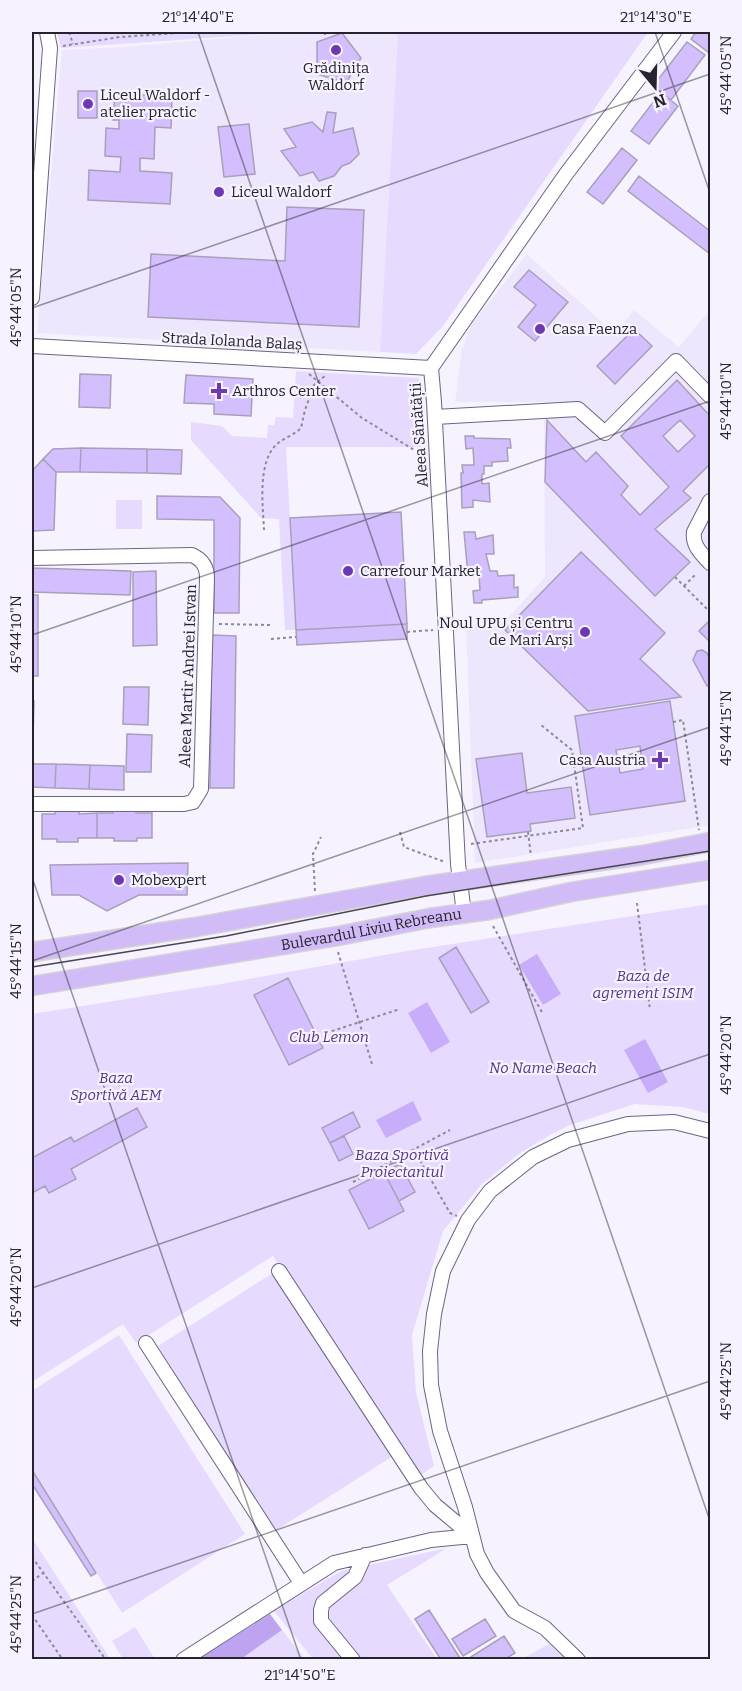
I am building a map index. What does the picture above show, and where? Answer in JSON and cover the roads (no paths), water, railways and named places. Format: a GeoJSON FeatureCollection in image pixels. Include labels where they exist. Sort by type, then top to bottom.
{"type":"FeatureCollection","features":[{"type":"Feature","properties":{"kind":"main road"},"geometry":{"type":"LineString","coordinates":[[32,952],[196,927],[460,881],[643,855],[705,836]]}},
{"type":"Feature","properties":{"kind":"main road","name":"Bulevardul Liviu Rebreanu"},"geometry":{"type":"LineString","coordinates":[[32,986],[464,914],[571,892],[711,870]]}},
{"type":"Feature","properties":{"kind":"street"},"geometry":{"type":"LineString","coordinates":[[32,298],[35,215],[50,48],[47,32]]}},
{"type":"Feature","properties":{"kind":"street","name":"Aleea Sănătății"},"geometry":{"type":"LineString","coordinates":[[464,914],[460,881],[431,368],[566,174],[674,32]]}},
{"type":"Feature","properties":{"kind":"street","name":"Strada Iolanda Balaș"},"geometry":{"type":"LineString","coordinates":[[32,346],[431,368]]}},
{"type":"Feature","properties":{"kind":"street"},"geometry":{"type":"LineString","coordinates":[[435,417],[579,409],[605,433],[676,361],[711,396]]}},
{"type":"Feature","properties":{"kind":"street"},"geometry":{"type":"LineString","coordinates":[[711,501],[693,537],[697,549],[711,563]]}},
{"type":"Feature","properties":{"kind":"street","name":"Aleea Martir Andrei Istvan"},"geometry":{"type":"LineString","coordinates":[[32,558],[192,555],[200,558],[207,569],[201,789],[193,802],[184,804],[32,804]]}},
{"type":"Feature","properties":{"kind":"street"},"geometry":{"type":"LineString","coordinates":[[578,1659],[545,1628],[514,1611],[477,1554],[465,1507],[440,1431],[430,1371],[434,1314],[443,1271],[468,1220],[490,1191],[533,1157],[568,1140],[604,1129],[645,1122],[674,1122],[711,1131]]}},
{"type":"Feature","properties":{"kind":"street"},"geometry":{"type":"LineString","coordinates":[[279,1271],[421,1488],[435,1505],[472,1536]]}},
{"type":"Feature","properties":{"kind":"street"},"geometry":{"type":"LineString","coordinates":[[146,1343],[301,1583]]}},
{"type":"Feature","properties":{"kind":"street"},"geometry":{"type":"LineString","coordinates":[[183,1659],[334,1563],[431,1540],[472,1536]]}},
{"type":"Feature","properties":{"kind":"street"},"geometry":{"type":"LineString","coordinates":[[353,1659],[321,1621],[321,1610],[323,1603],[355,1577],[365,1555]]}},
{"type":"Feature","properties":{"kind":"tram line"},"geometry":{"type":"LineString","coordinates":[[32,967],[226,936],[426,896],[710,851]]}},
{"type":"Feature","properties":{"kind":"place","name":"Grădinița Waldorf"},"geometry":{"type":"Point","coordinates":[336,50]}},
{"type":"Feature","properties":{"kind":"place","name":"Liceul Waldorf - atelier practic"},"geometry":{"type":"Point","coordinates":[88,104]}},
{"type":"Feature","properties":{"kind":"place","name":"Liceul Waldorf"},"geometry":{"type":"Point","coordinates":[219,192]}},
{"type":"Feature","properties":{"kind":"place","name":"Casa Faenza"},"geometry":{"type":"Point","coordinates":[540,329]}},
{"type":"Feature","properties":{"kind":"place","name":"Arthros Center"},"geometry":{"type":"Point","coordinates":[219,391]}},
{"type":"Feature","properties":{"kind":"place","name":"Carrefour Market"},"geometry":{"type":"Point","coordinates":[348,571]}},
{"type":"Feature","properties":{"kind":"place","name":"Noul UPU și Centru de Mari Arși"},"geometry":{"type":"Point","coordinates":[585,632]}},
{"type":"Feature","properties":{"kind":"place","name":"Casa Austria"},"geometry":{"type":"Point","coordinates":[660,760]}},
{"type":"Feature","properties":{"kind":"place","name":"Mobexpert"},"geometry":{"type":"Point","coordinates":[119,880]}},
{"type":"Feature","properties":{"kind":"park label","name":"Baza de agrement ISIM"},"geometry":{"type":"Point","coordinates":[643,984]}},
{"type":"Feature","properties":{"kind":"park label","name":"Club Lemon"},"geometry":{"type":"Point","coordinates":[329,1037]}},
{"type":"Feature","properties":{"kind":"park label","name":"No Name Beach"},"geometry":{"type":"Point","coordinates":[543,1068]}},
{"type":"Feature","properties":{"kind":"park label","name":"Baza Sportivă AEM"},"geometry":{"type":"Point","coordinates":[116,1086]}},
{"type":"Feature","properties":{"kind":"park label","name":"Baza Sportivă Proiectantul"},"geometry":{"type":"Point","coordinates":[402,1164]}}]}
